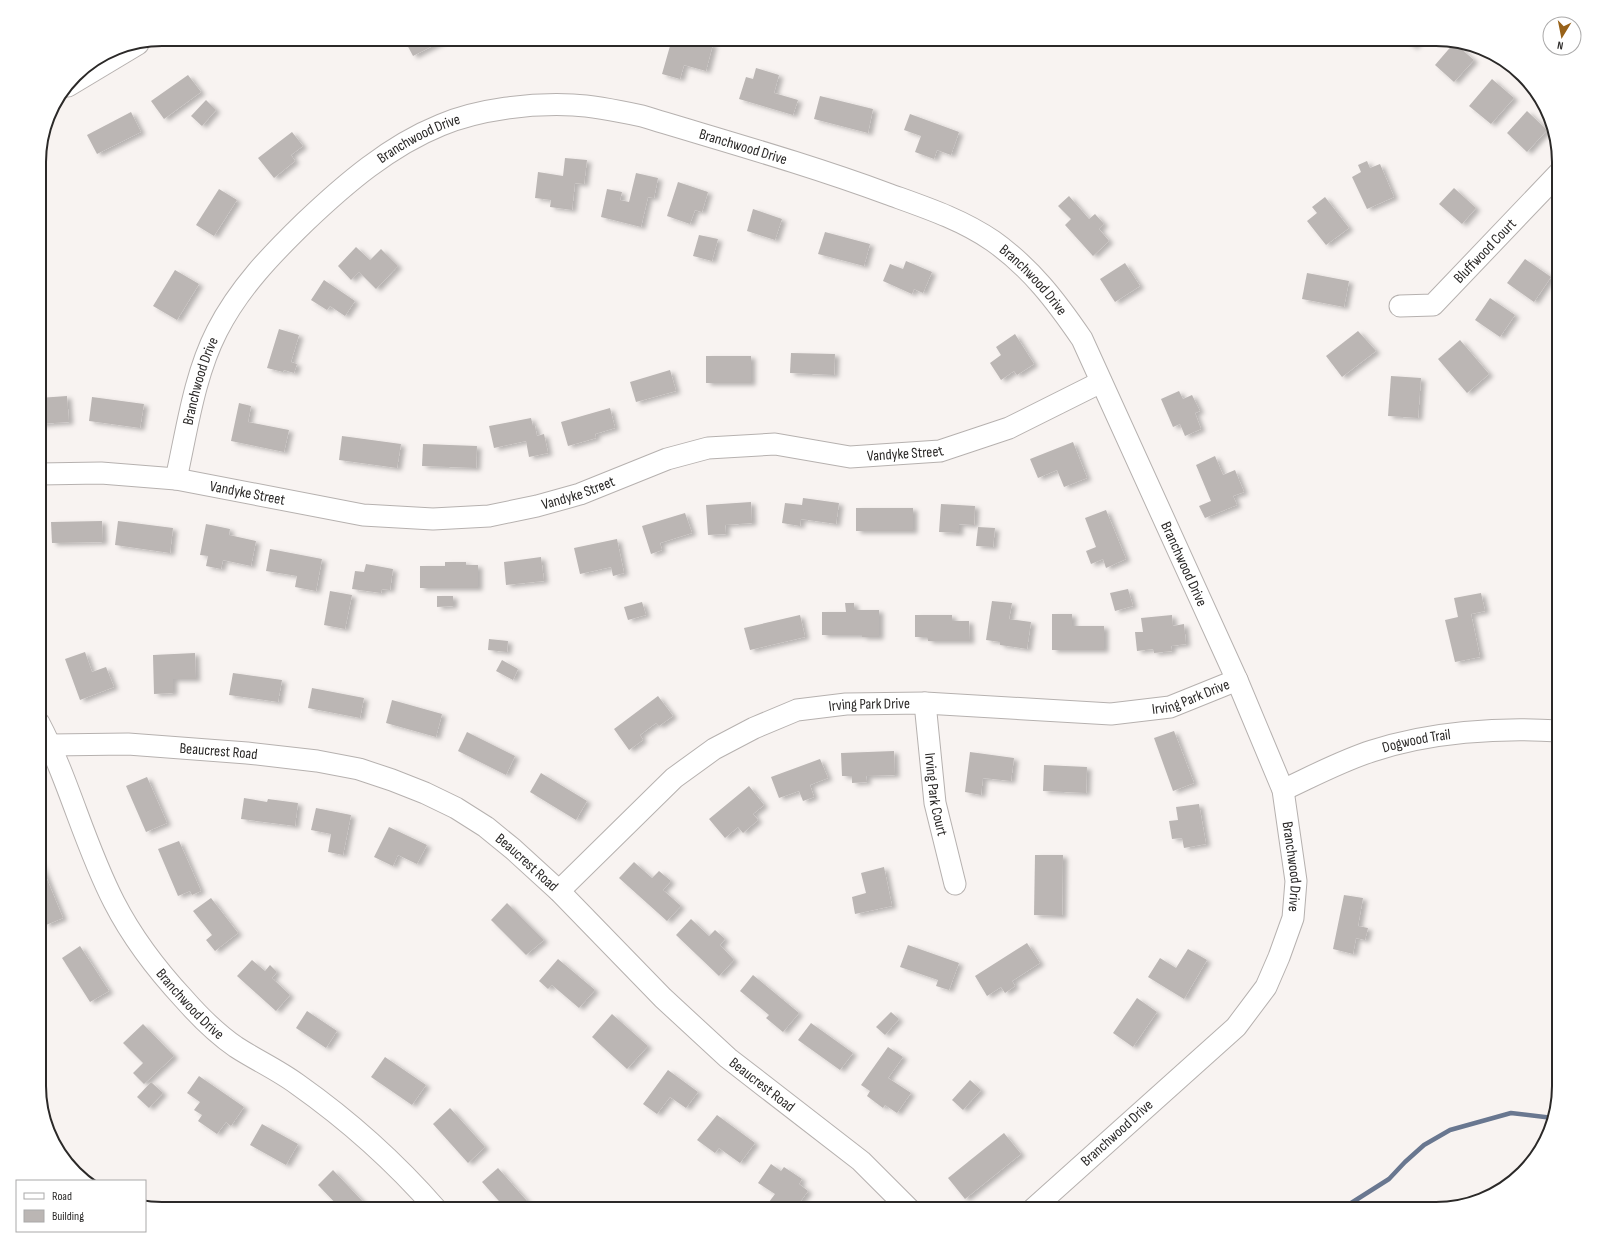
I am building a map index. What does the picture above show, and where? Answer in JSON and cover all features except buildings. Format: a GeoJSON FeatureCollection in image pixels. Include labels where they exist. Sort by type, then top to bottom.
{"type":"FeatureCollection","features":[{"type":"Feature","properties":{"kind":"street"},"geometry":{"type":"LineString","coordinates":[[83,77],[123,53]]}},
{"type":"Feature","properties":{"kind":"street","name":"Branchwood Drive"},"geometry":{"type":"LineString","coordinates":[[176,479],[194,397],[206,357],[217,331],[251,278],[315,212],[352,180],[386,155],[416,136],[441,124],[468,116],[503,109],[545,105],[573,105],[608,108],[642,116],[856,183],[943,214],[968,226],[992,241],[1020,263],[1040,282],[1058,304],[1082,339],[1237,680],[1283,790],[1296,881],[1294,918],[1279,957],[1266,987],[1236,1027],[1040,1202]]}},
{"type":"Feature","properties":{"kind":"street","name":"Bluffwood Court"},"geometry":{"type":"LineString","coordinates":[[1400,306],[1433,305],[1552,180]]}},
{"type":"Feature","properties":{"kind":"street","name":"Vandyke Street"},"geometry":{"type":"LineString","coordinates":[[46,474],[101,473],[176,479],[363,515],[433,519],[489,516],[537,506],[580,494],[667,460],[708,448],[775,444],[850,457],[940,451],[1009,428],[1101,382]]}},
{"type":"Feature","properties":{"kind":"street","name":"Irving Park Drive"},"geometry":{"type":"LineString","coordinates":[[560,891],[674,778],[714,749],[754,728],[797,710],[846,704],[925,703],[1111,714],[1170,707],[1237,680]]}},
{"type":"Feature","properties":{"kind":"street","name":"Irving Park Court"},"geometry":{"type":"LineString","coordinates":[[925,703],[935,803],[955,884]]}},
{"type":"Feature","properties":{"kind":"street","name":"Dogwood Trail"},"geometry":{"type":"LineString","coordinates":[[1283,790],[1340,762],[1373,750],[1414,740],[1456,734],[1498,731],[1552,731]]}},
{"type":"Feature","properties":{"kind":"street","name":"Beaucrest Road"},"geometry":{"type":"LineString","coordinates":[[46,746],[128,744],[247,753],[317,761],[358,769],[392,780],[425,792],[456,808],[486,827],[560,891],[663,998],[728,1058],[861,1162],[902,1202]]}},
{"type":"Feature","properties":{"kind":"street","name":"Branchwood Drive"},"geometry":{"type":"LineString","coordinates":[[46,748],[114,902],[131,932],[156,966],[183,998],[213,1028],[235,1046],[295,1082],[335,1112],[367,1139],[413,1182],[430,1202]]}},
{"type":"Feature","properties":{"kind":"waterway"},"geometry":{"type":"LineString","coordinates":[[1353,1202],[1389,1179],[1424,1145],[1450,1130],[1511,1113],[1548,1117]]}}]}
